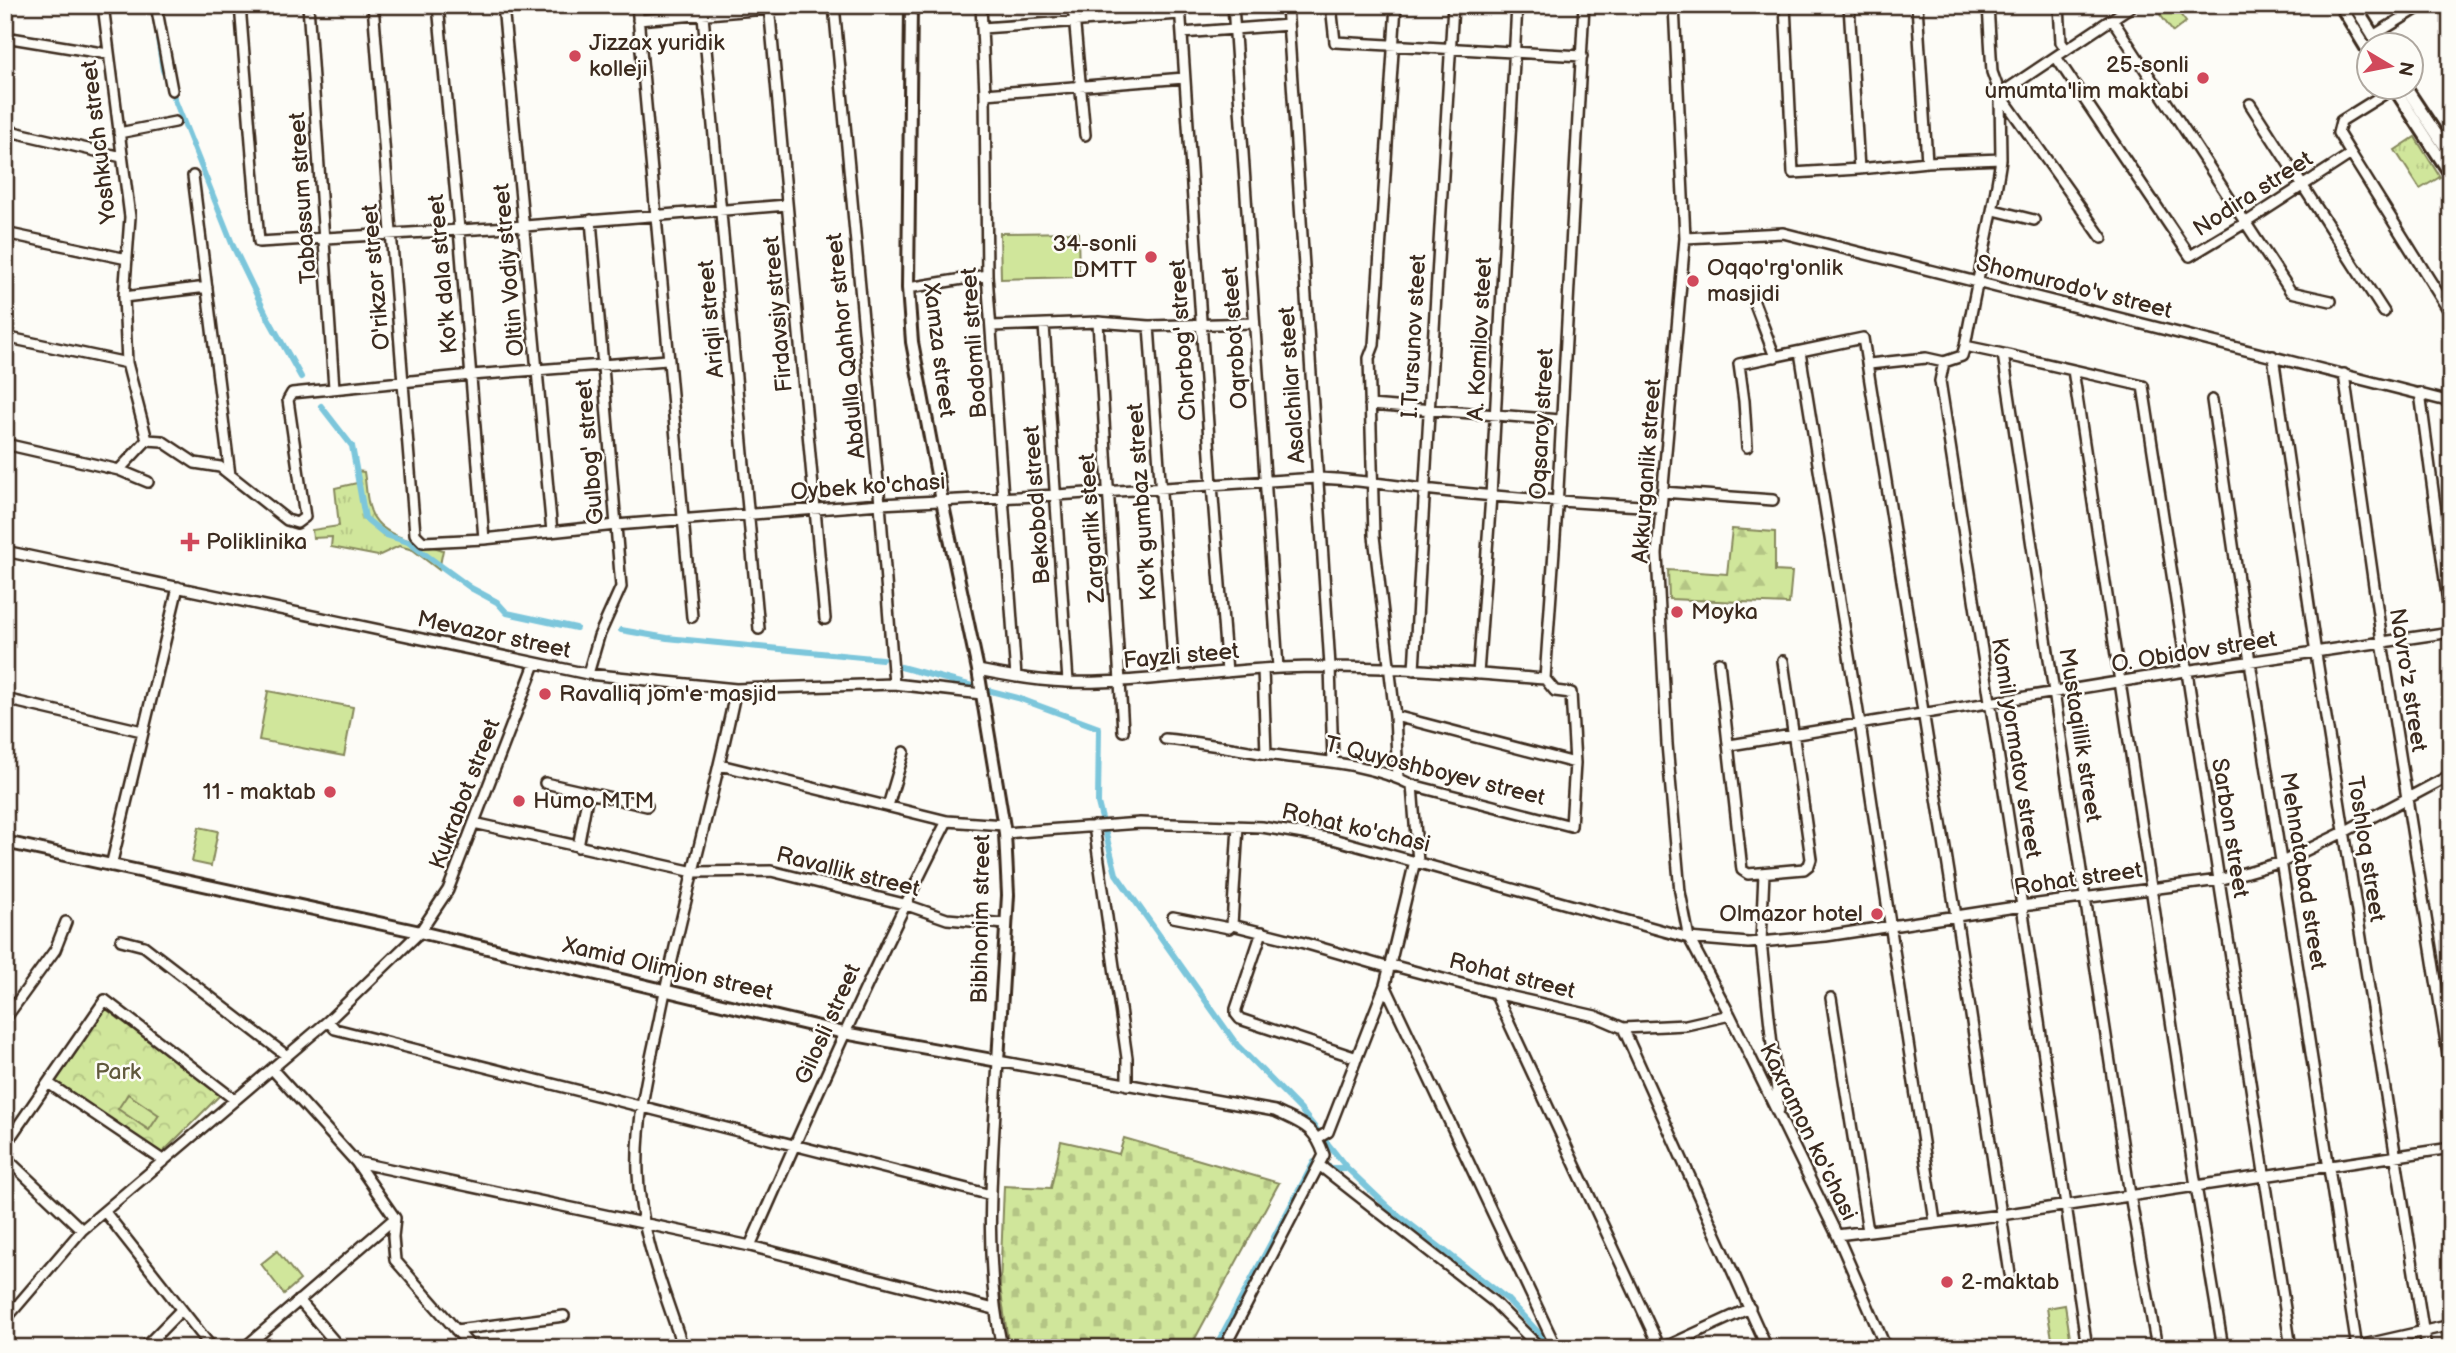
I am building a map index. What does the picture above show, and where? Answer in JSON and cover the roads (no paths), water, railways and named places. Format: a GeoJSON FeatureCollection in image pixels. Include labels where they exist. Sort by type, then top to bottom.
{"type":"FeatureCollection","features":[{"type":"Feature","properties":{"kind":"main road","name":"Xamza street"},"geometry":{"type":"LineString","coordinates":[[911,5],[908,288],[912,342],[982,694]]}},
{"type":"Feature","properties":{"kind":"main road"},"geometry":{"type":"LineString","coordinates":[[2340,5],[2356,32]]}},
{"type":"Feature","properties":{"kind":"main road"},"geometry":{"type":"LineString","coordinates":[[2354,5],[2370,32]]}},
{"type":"Feature","properties":{"kind":"main road"},"geometry":{"type":"LineString","coordinates":[[2403,102],[2451,175]]}},
{"type":"Feature","properties":{"kind":"main road"},"geometry":{"type":"LineString","coordinates":[[2415,102],[2451,156]]}},
{"type":"Feature","properties":{"kind":"main road","name":"Bibihonim street"},"geometry":{"type":"LineString","coordinates":[[982,694],[1005,829],[1006,924],[998,1061]]}},
{"type":"Feature","properties":{"kind":"main road","name":"Xamid Olimjon street"},"geometry":{"type":"LineString","coordinates":[[5,842],[421,932],[844,1033],[998,1061]]}},
{"type":"Feature","properties":{"kind":"street","name":"Yoshkuch street"},"geometry":{"type":"LineString","coordinates":[[103,5],[130,217],[124,297],[127,363],[148,440]]}},
{"type":"Feature","properties":{"kind":"street"},"geometry":{"type":"LineString","coordinates":[[156,5],[172,90]]}},
{"type":"Feature","properties":{"kind":"street"},"geometry":{"type":"LineString","coordinates":[[240,5],[259,242],[525,226],[787,205]]}},
{"type":"Feature","properties":{"kind":"street","name":"Tabassum street"},"geometry":{"type":"LineString","coordinates":[[309,5],[334,388]]}},
{"type":"Feature","properties":{"kind":"street","name":"O'rikzor street"},"geometry":{"type":"LineString","coordinates":[[373,5],[415,534],[423,542]]}},
{"type":"Feature","properties":{"kind":"street","name":"Ko'k dala street"},"geometry":{"type":"LineString","coordinates":[[438,5],[484,539]]}},
{"type":"Feature","properties":{"kind":"street","name":"Oltin Vodiy street"},"geometry":{"type":"LineString","coordinates":[[503,5],[552,532]]}},
{"type":"Feature","properties":{"kind":"street"},"geometry":{"type":"LineString","coordinates":[[637,5],[691,617]]}},
{"type":"Feature","properties":{"kind":"street"},"geometry":{"type":"LineString","coordinates":[[638,20],[702,10],[813,5]]}},
{"type":"Feature","properties":{"kind":"street","name":"Abdulla Qahhor street"},"geometry":{"type":"LineString","coordinates":[[834,5],[894,684]]}},
{"type":"Feature","properties":{"kind":"street","name":"Bodomli street"},"geometry":{"type":"LineString","coordinates":[[981,5],[987,275],[1016,677]]}},
{"type":"Feature","properties":{"kind":"street"},"geometry":{"type":"LineString","coordinates":[[1073,5],[1085,135]]}},
{"type":"Feature","properties":{"kind":"street","name":"Oqrobot steet"},"geometry":{"type":"LineString","coordinates":[[1233,5],[1278,668]]}},
{"type":"Feature","properties":{"kind":"street","name":"Asalchilar steet"},"geometry":{"type":"LineString","coordinates":[[1287,5],[1330,666],[1333,762]]}},
{"type":"Feature","properties":{"kind":"street"},"geometry":{"type":"LineString","coordinates":[[1331,5],[1335,42],[1582,56]]}},
{"type":"Feature","properties":{"kind":"street"},"geometry":{"type":"LineString","coordinates":[[1396,5],[1374,345],[1369,358],[1374,536],[1395,716],[1398,778]]}},
{"type":"Feature","properties":{"kind":"street","name":"I.Tursunov steet"},"geometry":{"type":"LineString","coordinates":[[1414,670],[1453,5]]}},
{"type":"Feature","properties":{"kind":"street","name":"A. Komilov steet"},"geometry":{"type":"LineString","coordinates":[[1478,674],[1491,496],[1517,5]]}},
{"type":"Feature","properties":{"kind":"street","name":"Oqsaroy street"},"geometry":{"type":"LineString","coordinates":[[1545,679],[1584,5]]}},
{"type":"Feature","properties":{"kind":"street","name":"Akkurganlik street"},"geometry":{"type":"LineString","coordinates":[[1674,5],[1685,238],[1657,554],[1667,744],[1680,892],[1689,938]]}},
{"type":"Feature","properties":{"kind":"street"},"geometry":{"type":"LineString","coordinates":[[1784,5],[1793,173],[2001,159]]}},
{"type":"Feature","properties":{"kind":"street"},"geometry":{"type":"LineString","coordinates":[[1849,5],[1859,169]]}},
{"type":"Feature","properties":{"kind":"street"},"geometry":{"type":"LineString","coordinates":[[1917,5],[1927,162]]}},
{"type":"Feature","properties":{"kind":"street"},"geometry":{"type":"LineString","coordinates":[[1988,5],[1992,72],[2000,94],[2102,238]]}},
{"type":"Feature","properties":{"kind":"street"},"geometry":{"type":"LineString","coordinates":[[2059,5],[2061,42],[2066,50]]}},
{"type":"Feature","properties":{"kind":"street"},"geometry":{"type":"LineString","coordinates":[[2000,94],[2133,5]]}},
{"type":"Feature","properties":{"kind":"street"},"geometry":{"type":"LineString","coordinates":[[2388,32],[2423,5]]}},
{"type":"Feature","properties":{"kind":"street","name":"Firdavsiy street"},"geometry":{"type":"LineString","coordinates":[[769,7],[825,619]]}},
{"type":"Feature","properties":{"kind":"street","name":"Ariqli street"},"geometry":{"type":"LineString","coordinates":[[702,10],[759,629]]}},
{"type":"Feature","properties":{"kind":"street"},"geometry":{"type":"LineString","coordinates":[[982,28],[1180,10]]}},
{"type":"Feature","properties":{"kind":"street","name":"Chorbog' street"},"geometry":{"type":"LineString","coordinates":[[1180,10],[1227,671]]}},
{"type":"Feature","properties":{"kind":"street"},"geometry":{"type":"LineString","coordinates":[[2112,19],[2291,292],[2331,301]]}},
{"type":"Feature","properties":{"kind":"street"},"geometry":{"type":"LineString","coordinates":[[1182,33],[1288,25]]}},
{"type":"Feature","properties":{"kind":"street"},"geometry":{"type":"LineString","coordinates":[[5,37],[108,54]]}},
{"type":"Feature","properties":{"kind":"street","name":"Nodira street"},"geometry":{"type":"LineString","coordinates":[[2056,57],[2185,253],[2192,257],[2351,154]]}},
{"type":"Feature","properties":{"kind":"street"},"geometry":{"type":"LineString","coordinates":[[985,94],[1184,78]]}},
{"type":"Feature","properties":{"kind":"street"},"geometry":{"type":"LineString","coordinates":[[1869,364],[1926,358],[1944,362],[1962,356],[1994,211],[2001,159],[2000,94]]}},
{"type":"Feature","properties":{"kind":"street"},"geometry":{"type":"LineString","coordinates":[[2372,102],[2341,121],[2339,133],[2451,314]]}},
{"type":"Feature","properties":{"kind":"street"},"geometry":{"type":"LineString","coordinates":[[2249,104],[2384,312]]}},
{"type":"Feature","properties":{"kind":"street"},"geometry":{"type":"LineString","coordinates":[[119,133],[175,122]]}},
{"type":"Feature","properties":{"kind":"street"},"geometry":{"type":"LineString","coordinates":[[5,130],[122,157]]}},
{"type":"Feature","properties":{"kind":"street"},"geometry":{"type":"LineString","coordinates":[[193,176],[230,475]]}},
{"type":"Feature","properties":{"kind":"street"},"geometry":{"type":"LineString","coordinates":[[1994,211],[2034,220]]}},
{"type":"Feature","properties":{"kind":"street","name":"Gulbog' street"},"geometry":{"type":"LineString","coordinates":[[588,674],[599,636],[621,587],[591,220]]}},
{"type":"Feature","properties":{"kind":"street"},"geometry":{"type":"LineString","coordinates":[[5,233],[127,259]]}},
{"type":"Feature","properties":{"kind":"street","name":"Shomurodo'v street"},"geometry":{"type":"LineString","coordinates":[[1685,238],[1783,233],[2451,402]]}},
{"type":"Feature","properties":{"kind":"street"},"geometry":{"type":"LineString","coordinates":[[908,288],[987,275]]}},
{"type":"Feature","properties":{"kind":"street"},"geometry":{"type":"LineString","coordinates":[[124,297],[207,287]]}},
{"type":"Feature","properties":{"kind":"street"},"geometry":{"type":"LineString","coordinates":[[1754,302],[1775,357]]}},
{"type":"Feature","properties":{"kind":"street"},"geometry":{"type":"LineString","coordinates":[[992,326],[1098,322],[1149,326],[1254,323]]}},
{"type":"Feature","properties":{"kind":"street","name":"Zargarlik steet"},"geometry":{"type":"LineString","coordinates":[[1098,322],[1124,731]]}},
{"type":"Feature","properties":{"kind":"street","name":"Bekobod street"},"geometry":{"type":"LineString","coordinates":[[1044,325],[1068,682]]}},
{"type":"Feature","properties":{"kind":"street","name":"Ko'k gumbaz street"},"geometry":{"type":"LineString","coordinates":[[1149,326],[1174,675]]}},
{"type":"Feature","properties":{"kind":"street"},"geometry":{"type":"LineString","coordinates":[[5,337],[127,363]]}},
{"type":"Feature","properties":{"kind":"street"},"geometry":{"type":"LineString","coordinates":[[1747,447],[1739,364],[1863,338],[1956,916],[2010,1275]]}},
{"type":"Feature","properties":{"kind":"street"},"geometry":{"type":"LineString","coordinates":[[1965,346],[2003,354]]}},
{"type":"Feature","properties":{"kind":"street"},"geometry":{"type":"LineString","coordinates":[[1800,352],[1860,724],[1935,1222]]}},
{"type":"Feature","properties":{"kind":"street","name":"Sarbon street"},"geometry":{"type":"LineString","coordinates":[[2003,354],[2143,386],[2291,1348]]}},
{"type":"Feature","properties":{"kind":"street","name":"Mustaqillik street"},"geometry":{"type":"LineString","coordinates":[[2003,354],[2130,1195],[2157,1348]]}},
{"type":"Feature","properties":{"kind":"street","name":"Toshloq street"},"geometry":{"type":"LineString","coordinates":[[2273,356],[2316,653],[2426,1348]]}},
{"type":"Feature","properties":{"kind":"street"},"geometry":{"type":"LineString","coordinates":[[119,470],[148,440],[162,441],[195,463],[220,467],[287,520],[297,523],[305,517],[288,396],[292,393],[537,369],[667,360]]}},
{"type":"Feature","properties":{"kind":"street","name":"Komil yormatov street"},"geometry":{"type":"LineString","coordinates":[[1944,362],[1940,381],[2022,906],[2087,1348]]}},
{"type":"Feature","properties":{"kind":"street"},"geometry":{"type":"LineString","coordinates":[[2073,370],[2196,1186],[2223,1348]]}},
{"type":"Feature","properties":{"kind":"street","name":"Navro'z street"},"geometry":{"type":"LineString","coordinates":[[2344,374],[2382,642],[2451,1074]]}},
{"type":"Feature","properties":{"kind":"street"},"geometry":{"type":"LineString","coordinates":[[2420,393],[2451,625]]}},
{"type":"Feature","properties":{"kind":"street","name":"Mehnatаbаd street"},"geometry":{"type":"LineString","coordinates":[[2213,400],[2354,1347]]}},
{"type":"Feature","properties":{"kind":"street"},"geometry":{"type":"LineString","coordinates":[[1370,405],[1560,421]]}},
{"type":"Feature","properties":{"kind":"street"},"geometry":{"type":"LineString","coordinates":[[5,444],[119,470],[148,482]]}},
{"type":"Feature","properties":{"kind":"street","name":"Oybek ko'chasi"},"geometry":{"type":"LineString","coordinates":[[423,542],[880,504],[1003,499],[1317,478],[1350,479],[1557,502],[1660,508]]}},
{"type":"Feature","properties":{"kind":"street"},"geometry":{"type":"LineString","coordinates":[[1662,492],[1773,499]]}},
{"type":"Feature","properties":{"kind":"street","name":"Mevazor street"},"geometry":{"type":"LineString","coordinates":[[5,551],[588,674],[736,689],[894,684],[982,694]]}},
{"type":"Feature","properties":{"kind":"street"},"geometry":{"type":"LineString","coordinates":[[111,866],[178,587]]}},
{"type":"Feature","properties":{"kind":"street","name":"O. Obidov street"},"geometry":{"type":"LineString","coordinates":[[1730,745],[2185,671],[2451,632]]}},
{"type":"Feature","properties":{"kind":"street"},"geometry":{"type":"LineString","coordinates":[[1718,662],[1730,745],[1742,870],[1748,874],[1804,869],[1811,859],[1783,661]]}},
{"type":"Feature","properties":{"kind":"street","name":"Kukrabot street"},"geometry":{"type":"LineString","coordinates":[[5,1320],[82,1230],[328,1021],[421,932],[448,890],[535,664]]}},
{"type":"Feature","properties":{"kind":"street","name":"Fayzli steet"},"geometry":{"type":"LineString","coordinates":[[978,670],[1068,682],[1330,666],[1545,679]]}},
{"type":"Feature","properties":{"kind":"street"},"geometry":{"type":"LineString","coordinates":[[1263,669],[1266,754]]}},
{"type":"Feature","properties":{"kind":"street"},"geometry":{"type":"LineString","coordinates":[[1395,716],[1575,764],[1571,693],[1555,691],[1545,679]]}},
{"type":"Feature","properties":{"kind":"street"},"geometry":{"type":"LineString","coordinates":[[682,1348],[643,1225],[638,1173],[641,1106],[665,990],[736,689]]}},
{"type":"Feature","properties":{"kind":"street"},"geometry":{"type":"LineString","coordinates":[[5,699],[142,731]]}},
{"type":"Feature","properties":{"kind":"street","name":"T. Quyoshboyev street"},"geometry":{"type":"LineString","coordinates":[[1165,739],[1206,742],[1266,754],[1333,762],[1571,826],[1575,764]]}},
{"type":"Feature","properties":{"kind":"street"},"geometry":{"type":"LineString","coordinates":[[888,806],[904,752]]}},
{"type":"Feature","properties":{"kind":"street","name":"Rohat ko'chasi"},"geometry":{"type":"LineString","coordinates":[[720,765],[947,821],[1005,829],[1140,823],[1262,827],[1334,839],[1689,938]]}},
{"type":"Feature","properties":{"kind":"street","name":"Rohat street"},"geometry":{"type":"LineString","coordinates":[[1689,938],[1748,943],[1891,928],[2022,906],[2219,880],[2282,862],[2451,775]]}},
{"type":"Feature","properties":{"kind":"street"},"geometry":{"type":"LineString","coordinates":[[545,783],[647,806]]}},
{"type":"Feature","properties":{"kind":"street"},"geometry":{"type":"LineString","coordinates":[[1224,1348],[1324,1155],[1318,1138],[1328,1132],[1385,985],[1416,861],[1412,785]]}},
{"type":"Feature","properties":{"kind":"street"},"geometry":{"type":"LineString","coordinates":[[578,847],[588,793]]}},
{"type":"Feature","properties":{"kind":"street","name":"Gilosli street"},"geometry":{"type":"LineString","coordinates":[[750,1246],[844,1033],[904,904],[947,821]]}},
{"type":"Feature","properties":{"kind":"street","name":"Ravallik street"},"geometry":{"type":"LineString","coordinates":[[474,823],[694,872],[771,871],[904,904],[947,919],[1006,924]]}},
{"type":"Feature","properties":{"kind":"street"},"geometry":{"type":"LineString","coordinates":[[1232,925],[1238,826]]}},
{"type":"Feature","properties":{"kind":"street"},"geometry":{"type":"LineString","coordinates":[[1094,827],[1126,1058],[1127,1085]]}},
{"type":"Feature","properties":{"kind":"street"},"geometry":{"type":"LineString","coordinates":[[1764,873],[1761,942],[1780,1119]]}},
{"type":"Feature","properties":{"kind":"street","name":"Rohat street"},"geometry":{"type":"LineString","coordinates":[[1173,917],[1262,932],[1495,993],[1595,1016],[1622,1028],[1686,1025],[1730,1015]]}},
{"type":"Feature","properties":{"kind":"street"},"geometry":{"type":"LineString","coordinates":[[5,1019],[55,950],[66,922]]}},
{"type":"Feature","properties":{"kind":"street"},"geometry":{"type":"LineString","coordinates":[[1262,932],[1236,1014],[1240,1019],[1357,1058]]}},
{"type":"Feature","properties":{"kind":"street","name":"Kaxramon ko'chasi"},"geometry":{"type":"LineString","coordinates":[[1689,938],[1730,1015],[1837,1235],[1885,1348]]}},
{"type":"Feature","properties":{"kind":"street"},"geometry":{"type":"LineString","coordinates":[[121,940],[144,946],[287,1056]]}},
{"type":"Feature","properties":{"kind":"street"},"geometry":{"type":"LineString","coordinates":[[1385,985],[1553,1341]]}},
{"type":"Feature","properties":{"kind":"street"},"geometry":{"type":"LineString","coordinates":[[1495,993],[1662,1348],[1749,1308]]}},
{"type":"Feature","properties":{"kind":"street"},"geometry":{"type":"LineString","coordinates":[[1831,998],[1868,1231]]}},
{"type":"Feature","properties":{"kind":"street"},"geometry":{"type":"LineString","coordinates":[[5,1144],[105,1000],[235,1100]]}},
{"type":"Feature","properties":{"kind":"street"},"geometry":{"type":"LineString","coordinates":[[328,1021],[335,1029],[991,1195]]}},
{"type":"Feature","properties":{"kind":"street"},"geometry":{"type":"LineString","coordinates":[[1622,1028],[1767,1348]]}},
{"type":"Feature","properties":{"kind":"street"},"geometry":{"type":"LineString","coordinates":[[998,1061],[991,1195],[994,1309],[1002,1348]]}},
{"type":"Feature","properties":{"kind":"street","name":"Xamid Olimjon street"},"geometry":{"type":"LineString","coordinates":[[998,1061],[1275,1111],[1307,1126],[1318,1138]]}},
{"type":"Feature","properties":{"kind":"street"},"geometry":{"type":"LineString","coordinates":[[272,1069],[356,1162],[395,1218],[395,1260],[472,1348]]}},
{"type":"Feature","properties":{"kind":"street"},"geometry":{"type":"LineString","coordinates":[[48,1083],[164,1161]]}},
{"type":"Feature","properties":{"kind":"street"},"geometry":{"type":"LineString","coordinates":[[1837,1235],[2001,1215],[2451,1148]]}},
{"type":"Feature","properties":{"kind":"street"},"geometry":{"type":"LineString","coordinates":[[5,1157],[82,1230]]}},
{"type":"Feature","properties":{"kind":"street"},"geometry":{"type":"LineString","coordinates":[[356,1162],[750,1246],[994,1309]]}},
{"type":"Feature","properties":{"kind":"street"},"geometry":{"type":"LineString","coordinates":[[1319,1165],[1494,1302],[1540,1348]]}},
{"type":"Feature","properties":{"kind":"street"},"geometry":{"type":"LineString","coordinates":[[105,1212],[212,1348]]}},
{"type":"Feature","properties":{"kind":"street"},"geometry":{"type":"LineString","coordinates":[[244,1348],[395,1218]]}},
{"type":"Feature","properties":{"kind":"street"},"geometry":{"type":"LineString","coordinates":[[299,1300],[340,1348]]}},
{"type":"Feature","properties":{"kind":"street"},"geometry":{"type":"LineString","coordinates":[[144,1348],[181,1310]]}},
{"type":"Feature","properties":{"kind":"street"},"geometry":{"type":"LineString","coordinates":[[456,1330],[564,1316]]}},
{"type":"Feature","properties":{"kind":"street"},"geometry":{"type":"LineString","coordinates":[[2354,1347],[2451,1325]]}},
{"type":"Feature","properties":{"kind":"waterway"},"geometry":{"type":"LineString","coordinates":[[158,38],[163,70],[233,246],[301,377]]}},
{"type":"Feature","properties":{"kind":"waterway"},"geometry":{"type":"LineString","coordinates":[[321,406],[352,446],[365,518],[386,535],[408,542],[471,588],[497,602],[507,613],[576,628]]}},
{"type":"Feature","properties":{"kind":"waterway"},"geometry":{"type":"LineString","coordinates":[[621,630],[667,638],[882,659]]}},
{"type":"Feature","properties":{"kind":"waterway"},"geometry":{"type":"LineString","coordinates":[[901,667],[976,687]]}},
{"type":"Feature","properties":{"kind":"waterway"},"geometry":{"type":"LineString","coordinates":[[987,690],[1018,698],[1099,728],[1098,803],[1116,874],[1237,1045],[1301,1110],[1347,1168],[1389,1208],[1507,1299],[1553,1348]]}},
{"type":"Feature","properties":{"kind":"waterway"},"geometry":{"type":"LineString","coordinates":[[1215,1348],[1316,1162]]}},
{"type":"Feature","properties":{"kind":"waterway"},"geometry":{"type":"LineString","coordinates":[[1322,1164],[1332,1168],[1347,1168]]}},
{"type":"Feature","properties":{"kind":"place","name":"Jizzax yuridik kolleji"},"geometry":{"type":"Point","coordinates":[575,56]}},
{"type":"Feature","properties":{"kind":"place","name":"25-sonli umumta'lim maktabi"},"geometry":{"type":"Point","coordinates":[2203,78]}},
{"type":"Feature","properties":{"kind":"place","name":"34-sonli DMTT"},"geometry":{"type":"Point","coordinates":[1151,257]}},
{"type":"Feature","properties":{"kind":"place","name":"Oqqo'rg'onlik masjidi"},"geometry":{"type":"Point","coordinates":[1693,281]}},
{"type":"Feature","properties":{"kind":"place","name":"Poliklinika"},"geometry":{"type":"Point","coordinates":[190,542]}},
{"type":"Feature","properties":{"kind":"place","name":"Moyka"},"geometry":{"type":"Point","coordinates":[1677,612]}},
{"type":"Feature","properties":{"kind":"place","name":"Ravalliq jom'e masjid"},"geometry":{"type":"Point","coordinates":[545,694]}},
{"type":"Feature","properties":{"kind":"place","name":"11 - maktab"},"geometry":{"type":"Point","coordinates":[330,792]}},
{"type":"Feature","properties":{"kind":"place","name":"Humo MTM"},"geometry":{"type":"Point","coordinates":[519,801]}},
{"type":"Feature","properties":{"kind":"place","name":"Olmazor hotel"},"geometry":{"type":"Point","coordinates":[1877,914]}},
{"type":"Feature","properties":{"kind":"place","name":"2-maktab"},"geometry":{"type":"Point","coordinates":[1947,1282]}},
{"type":"Feature","properties":{"kind":"park label","name":"Park"},"geometry":{"type":"Point","coordinates":[118,1072]}}]}
